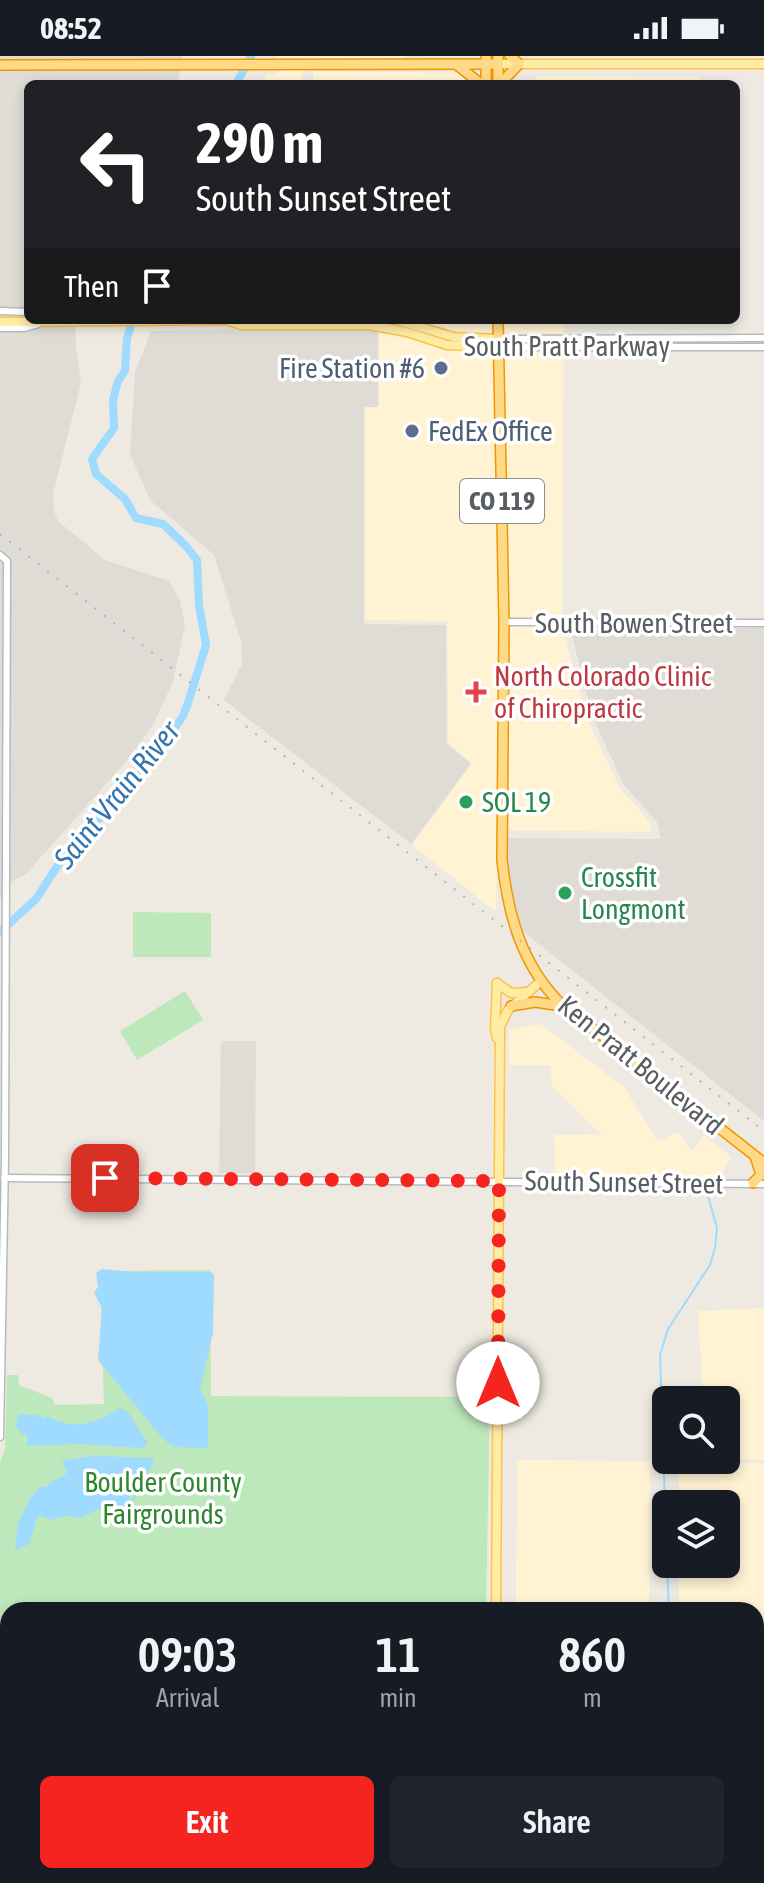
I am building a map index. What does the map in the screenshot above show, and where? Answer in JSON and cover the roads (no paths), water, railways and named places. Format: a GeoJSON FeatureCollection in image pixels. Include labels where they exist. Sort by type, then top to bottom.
{"type":"FeatureCollection","features":[{"type":"Feature","properties":{"kind":"highway"},"geometry":{"type":"LineString","coordinates":[[457,65],[473,56]]}},
{"type":"Feature","properties":{"kind":"highway"},"geometry":{"type":"LineString","coordinates":[[503,80],[519,64],[510,56]]}},
{"type":"Feature","properties":{"kind":"highway"},"geometry":{"type":"LineString","coordinates":[[484,80],[486,60]]}},
{"type":"Feature","properties":{"kind":"highway"},"geometry":{"type":"LineString","coordinates":[[0,65],[457,65],[498,60],[499,80]]}},
{"type":"Feature","properties":{"kind":"highway"},"geometry":{"type":"LineString","coordinates":[[457,65],[478,80]]}},
{"type":"Feature","properties":{"kind":"highway","name":"Ken Pratt Boulevard"},"geometry":{"type":"LineString","coordinates":[[496,324],[504,622],[502,860],[515,929],[526,958],[541,981],[565,1007],[764,1163]]}},
{"type":"Feature","properties":{"kind":"highway"},"geometry":{"type":"LineString","coordinates":[[511,1006],[535,1002],[565,1007]]}},
{"type":"Feature","properties":{"kind":"highway"},"geometry":{"type":"LineString","coordinates":[[753,1183],[759,1179],[761,1170],[755,1156]]}},
{"type":"Feature","properties":{"kind":"main road"},"geometry":{"type":"LineString","coordinates":[[498,60],[519,64],[764,64]]}},
{"type":"Feature","properties":{"kind":"main road","name":"South Pratt Parkway"},"geometry":{"type":"LineString","coordinates":[[0,322],[24,318]]}},
{"type":"Feature","properties":{"kind":"main road","name":"South Pratt Parkway"},"geometry":{"type":"LineString","coordinates":[[239,324],[370,325],[407,332],[447,345],[497,343]]}},
{"type":"Feature","properties":{"kind":"main road","name":"South Pratt Parkway"},"geometry":{"type":"LineString","coordinates":[[410,324],[454,337],[497,343]]}},
{"type":"Feature","properties":{"kind":"main road"},"geometry":{"type":"LineString","coordinates":[[496,1602],[500,1047],[502,1021],[511,1006],[541,981]]}},
{"type":"Feature","properties":{"kind":"main road"},"geometry":{"type":"LineString","coordinates":[[500,1047],[495,1029],[497,983],[511,993],[528,992]]}},
{"type":"Feature","properties":{"kind":"street"},"geometry":{"type":"LineString","coordinates":[[0,311],[24,316]]}},
{"type":"Feature","properties":{"kind":"street"},"geometry":{"type":"LineString","coordinates":[[0,328],[24,328],[35,324]]}},
{"type":"Feature","properties":{"kind":"street","name":"South Pratt Parkway"},"geometry":{"type":"LineString","coordinates":[[497,343],[764,338]]}},
{"type":"Feature","properties":{"kind":"street","name":"South Pratt Parkway"},"geometry":{"type":"LineString","coordinates":[[497,343],[764,347]]}},
{"type":"Feature","properties":{"kind":"street"},"geometry":{"type":"LineString","coordinates":[[0,555],[7,561],[0,1437]]}},
{"type":"Feature","properties":{"kind":"street","name":"South Bowen Street"},"geometry":{"type":"LineString","coordinates":[[504,622],[764,623]]}},
{"type":"Feature","properties":{"kind":"street","name":"South Sunset Street"},"geometry":{"type":"LineString","coordinates":[[4,1178],[764,1184]]}},
{"type":"Feature","properties":{"kind":"water"},"geometry":{"type":"Polygon","coordinates":[[[102,1269],[211,1272],[214,1275],[213,1333],[200,1388],[208,1406],[208,1446],[205,1448],[174,1447],[163,1439],[98,1360],[102,1308],[94,1293],[98,1287],[96,1273],[102,1269]]]}},
{"type":"Feature","properties":{"kind":"water"},"geometry":{"type":"Polygon","coordinates":[[[120,1408],[128,1412],[148,1443],[143,1448],[80,1444],[27,1446],[27,1434],[22,1434],[16,1425],[19,1414],[84,1424],[120,1408]]]}},
{"type":"Feature","properties":{"kind":"water"},"geometry":{"type":"Polygon","coordinates":[[[96,1456],[153,1458],[154,1462],[145,1477],[140,1479],[142,1486],[129,1508],[137,1485],[124,1508],[96,1510],[81,1518],[65,1516],[50,1520],[38,1515],[29,1544],[15,1550],[18,1523],[31,1497],[41,1486],[47,1487],[65,1475],[67,1472],[62,1462],[65,1460],[96,1456]]]}},
{"type":"Feature","properties":{"kind":"waterway","name":"Saint Vrain River"},"geometry":{"type":"LineString","coordinates":[[238,80],[251,56]]}},
{"type":"Feature","properties":{"kind":"waterway","name":"Saint Vrain River"},"geometry":{"type":"LineString","coordinates":[[0,932],[36,899],[60,862],[151,762],[183,716],[206,645],[199,605],[197,560],[163,524],[136,518],[125,499],[96,474],[92,459],[114,428],[113,400],[118,381],[125,371],[127,338],[132,324]]}},
{"type":"Feature","properties":{"kind":"waterway"},"geometry":{"type":"LineString","coordinates":[[665,1490],[660,1355],[668,1329],[710,1265],[717,1228],[708,1196]]}},
{"type":"Feature","properties":{"kind":"waterway"},"geometry":{"type":"LineString","coordinates":[[668,1578],[669,1602]]}},
{"type":"Feature","properties":{"kind":"railway"},"geometry":{"type":"LineString","coordinates":[[0,534],[764,1131]]}},
{"type":"Feature","properties":{"kind":"place","name":"Fire Station #6"},"geometry":{"type":"Point","coordinates":[441,368]}},
{"type":"Feature","properties":{"kind":"place","name":"FedEx Office"},"geometry":{"type":"Point","coordinates":[412,431]}},
{"type":"Feature","properties":{"kind":"place","name":"North Colorado Clinic of Chiropractic"},"geometry":{"type":"Point","coordinates":[476,692]}},
{"type":"Feature","properties":{"kind":"place","name":"SOL 19"},"geometry":{"type":"Point","coordinates":[466,802]}},
{"type":"Feature","properties":{"kind":"place","name":"Crossfit Longmont"},"geometry":{"type":"Point","coordinates":[565,893]}},
{"type":"Feature","properties":{"kind":"park label","name":"Boulder County Fairgrounds"},"geometry":{"type":"Point","coordinates":[163,1498]}}]}
